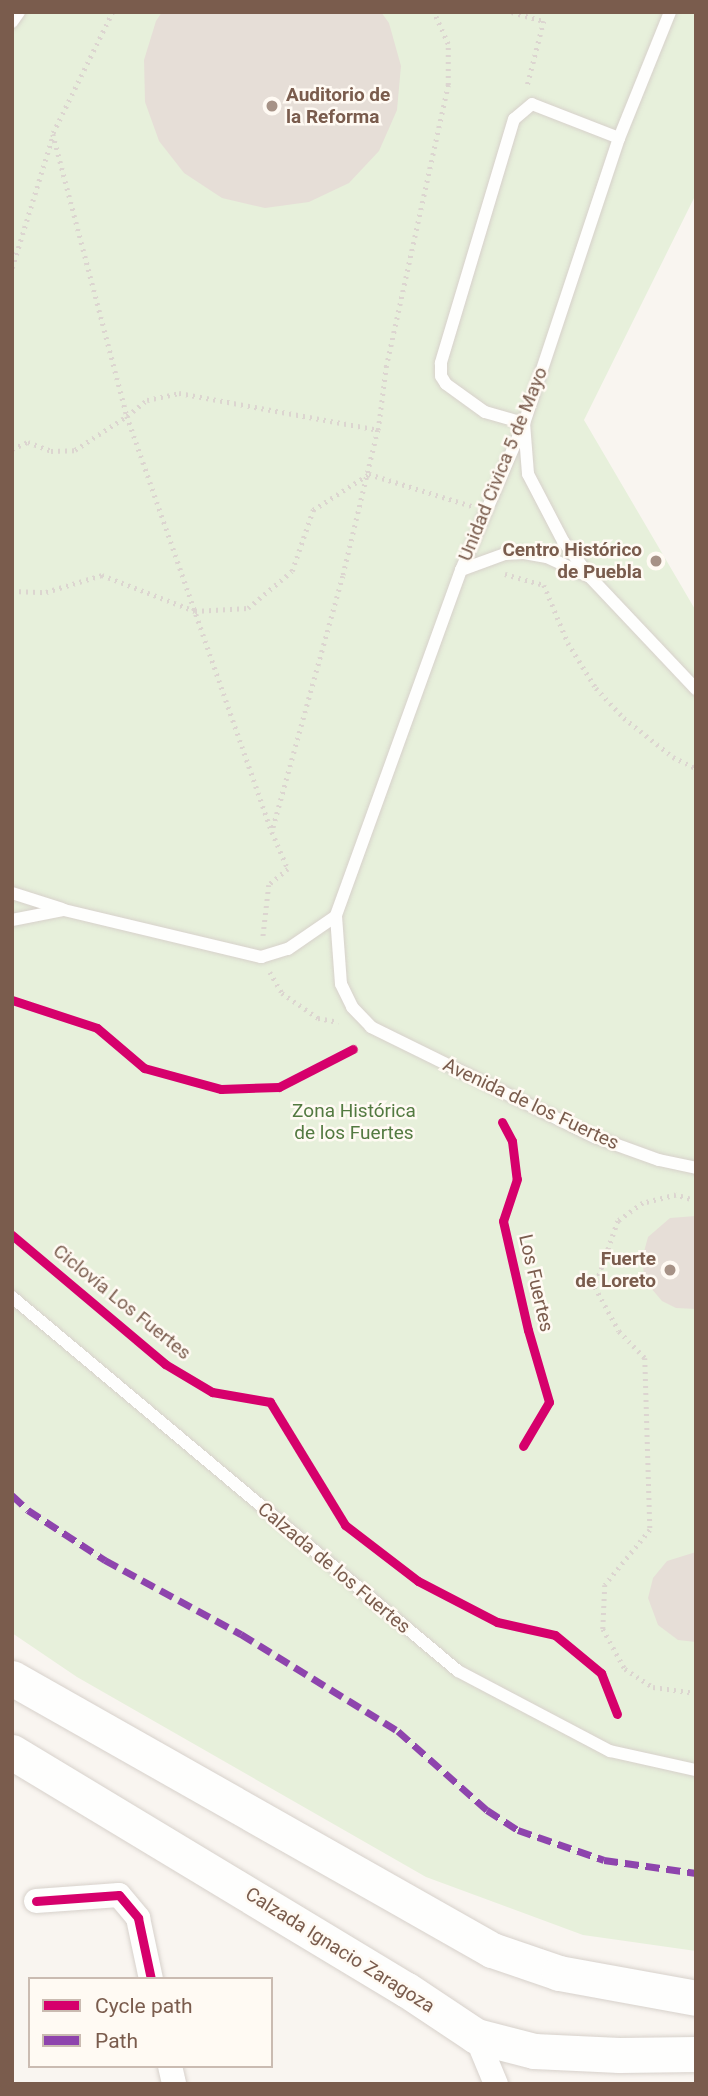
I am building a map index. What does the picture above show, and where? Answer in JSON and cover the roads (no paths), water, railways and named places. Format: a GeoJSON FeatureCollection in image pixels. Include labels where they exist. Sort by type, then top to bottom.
{"type":"FeatureCollection","features":[{"type":"Feature","properties":{"kind":"main road"},"geometry":{"type":"LineString","coordinates":[[12,1678],[492,1950],[559,1973],[673,1996],[696,1998]]}},
{"type":"Feature","properties":{"kind":"main road","name":"Calzada Ignacio Zaragoza"},"geometry":{"type":"LineString","coordinates":[[12,1752],[407,1990],[476,2036],[534,2051],[581,2069],[696,2054]]}},
{"type":"Feature","properties":{"kind":"street"},"geometry":{"type":"LineString","coordinates":[[36,1901],[119,1895],[138,1918],[152,1977]]}},
{"type":"Feature","properties":{"kind":"street"},"geometry":{"type":"LineString","coordinates":[[476,2036],[496,2084]]}},
{"type":"Feature","properties":{"kind":"lane"},"geometry":{"type":"LineString","coordinates":[[12,22],[19,12]]}},
{"type":"Feature","properties":{"kind":"lane","name":"Unidad Civica 5 de Mayo"},"geometry":{"type":"LineString","coordinates":[[371,1027],[352,1007],[341,984],[336,916],[461,570],[524,423],[619,138],[670,12]]}},
{"type":"Feature","properties":{"kind":"lane"},"geometry":{"type":"LineString","coordinates":[[619,138],[532,104],[521,110],[514,119],[441,363],[441,376],[446,384],[485,412],[524,423],[528,474],[563,541],[591,578],[696,689]]}},
{"type":"Feature","properties":{"kind":"lane"},"geometry":{"type":"LineString","coordinates":[[461,570],[505,554],[524,553],[547,556],[591,578]]}},
{"type":"Feature","properties":{"kind":"lane"},"geometry":{"type":"LineString","coordinates":[[12,893],[64,910],[261,957],[288,949],[336,916]]}},
{"type":"Feature","properties":{"kind":"lane"},"geometry":{"type":"LineString","coordinates":[[12,920],[64,910]]}},
{"type":"Feature","properties":{"kind":"lane","name":"Avenida de los Fuertes"},"geometry":{"type":"LineString","coordinates":[[371,1027],[595,1137],[659,1160],[696,1168]]}},
{"type":"Feature","properties":{"kind":"lane","name":"Calzada de los Fuertes"},"geometry":{"type":"LineString","coordinates":[[12,1297],[458,1671],[610,1751],[696,1770]]}},
{"type":"Feature","properties":{"kind":"place","name":"Auditorio de la Reforma"},"geometry":{"type":"Point","coordinates":[272,106]}},
{"type":"Feature","properties":{"kind":"place","name":"Centro Histórico de Puebla"},"geometry":{"type":"Point","coordinates":[656,561]}},
{"type":"Feature","properties":{"kind":"place","name":"Fuerte de Loreto"},"geometry":{"type":"Point","coordinates":[670,1270]}},
{"type":"Feature","properties":{"kind":"park label","name":"Zona Histórica de los Fuertes"},"geometry":{"type":"Point","coordinates":[354,1122]}}]}
